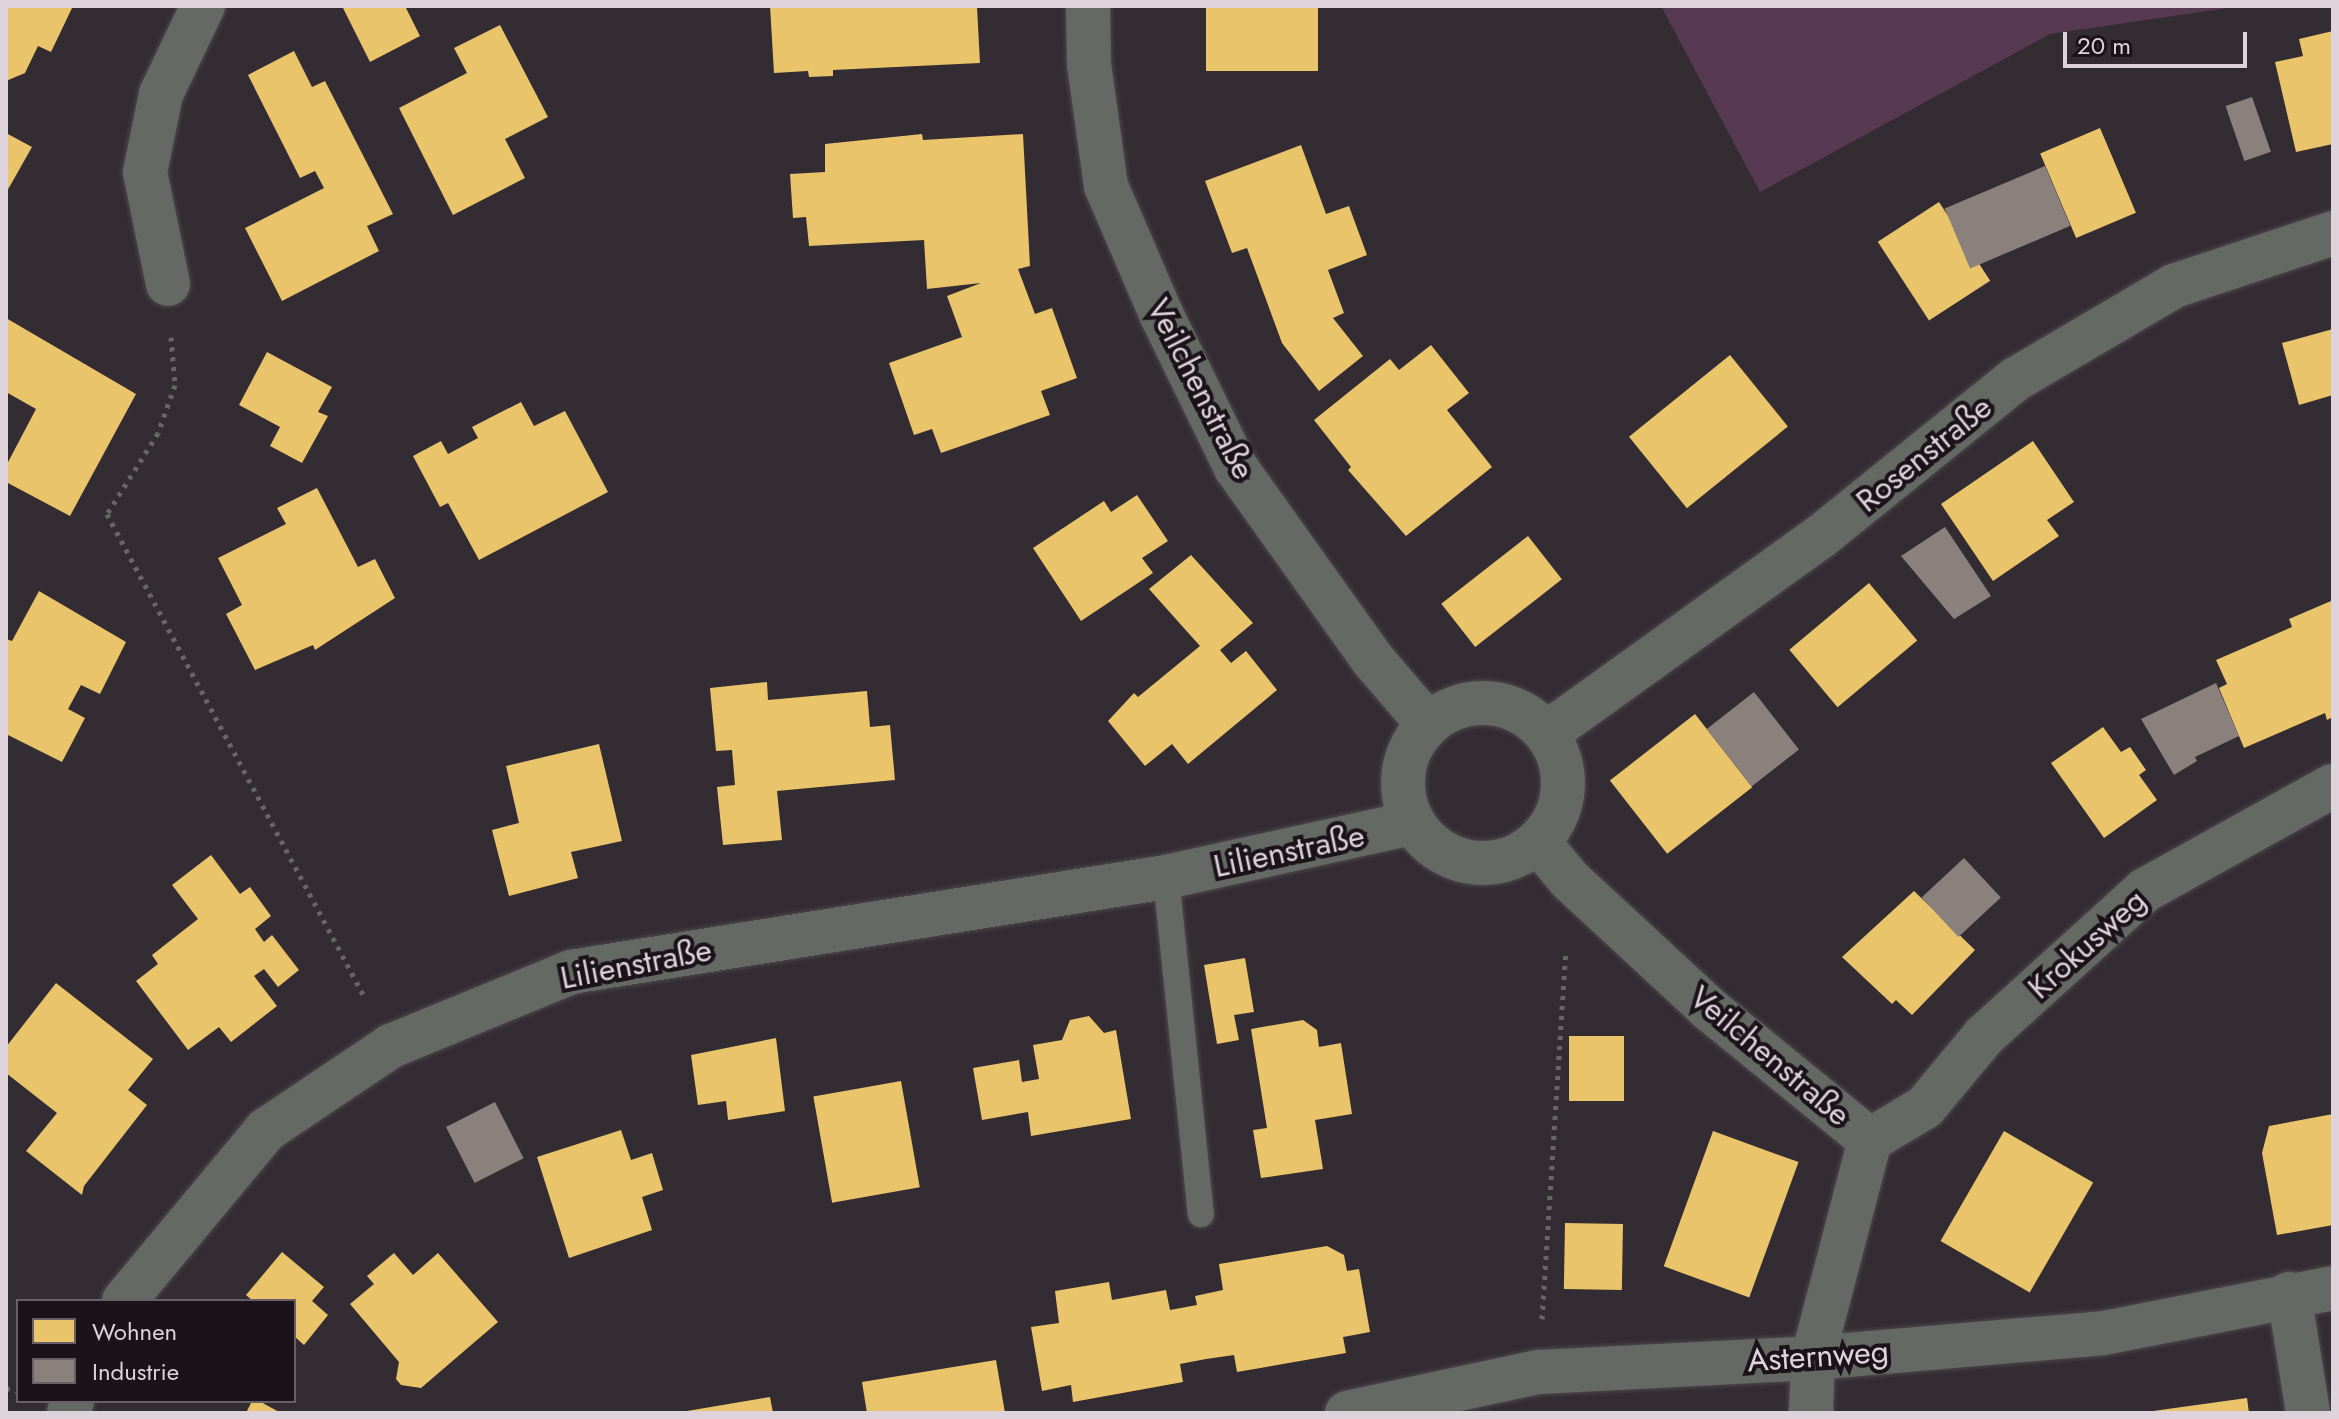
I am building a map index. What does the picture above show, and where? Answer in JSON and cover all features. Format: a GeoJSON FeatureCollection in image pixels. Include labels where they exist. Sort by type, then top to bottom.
{"type":"FeatureCollection","features":[{"type":"Feature","properties":{"kind":"street"},"geometry":{"type":"LineString","coordinates":[[168,284],[145,172],[161,94],[203,6]]}},
{"type":"Feature","properties":{"kind":"street","name":"Veilchenstraße"},"geometry":{"type":"LineString","coordinates":[[1088,6],[1089,64],[1106,186],[1162,316],[1236,468],[1373,660],[1427,723]]}},
{"type":"Feature","properties":{"kind":"street","name":"Rosenstraße"},"geometry":{"type":"LineString","coordinates":[[1547,733],[1820,537],[2016,379],[2174,286],[2333,233]]}},
{"type":"Feature","properties":{"kind":"street"},"geometry":{"type":"LineString","coordinates":[[1489,702],[1522,711],[1547,733],[1563,769],[1562,783],[1560,809],[1539,843],[1495,864],[1446,857],[1411,823],[1401,788],[1407,753],[1427,723],[1456,706],[1489,702]]}},
{"type":"Feature","properties":{"kind":"street","name":"Krokusweg"},"geometry":{"type":"LineString","coordinates":[[1870,1140],[1925,1107],[1984,1036],[2145,890],[2333,786]]}},
{"type":"Feature","properties":{"kind":"street","name":"Lilienstraße"},"geometry":{"type":"LineString","coordinates":[[126,1299],[266,1130],[391,1046],[571,972],[1166,877],[1411,823]]}},
{"type":"Feature","properties":{"kind":"street","name":"Veilchenstraße"},"geometry":{"type":"LineString","coordinates":[[1539,843],[1570,880],[1708,1008],[1870,1140],[1813,1358],[1811,1413]]}},
{"type":"Feature","properties":{"kind":"street","name":"Asternweg"},"geometry":{"type":"LineString","coordinates":[[1347,1413],[1539,1372],[1813,1358],[2104,1333],[2289,1294],[2333,1288]]}},
{"type":"Feature","properties":{"kind":"street"},"geometry":{"type":"LineString","coordinates":[[2289,1294],[2308,1413]]}},
{"type":"Feature","properties":{"kind":"lane"},"geometry":{"type":"LineString","coordinates":[[1166,877],[1201,1214]]}},
{"type":"Feature","properties":{"kind":"path"},"geometry":{"type":"LineString","coordinates":[[168,284],[175,385],[158,433],[107,514],[391,1046]]}},
{"type":"Feature","properties":{"kind":"path"},"geometry":{"type":"LineString","coordinates":[[1539,1372],[1570,880]]}},
{"type":"Feature","properties":{"kind":"shaded area"},"geometry":{"type":"Polygon","coordinates":[[[1661,6],[2242,6],[2050,34],[1760,192],[1661,6]]]}},
{"type":"Feature","properties":{"kind":"building: Wohnen"},"geometry":{"type":"Polygon","coordinates":[[[6,6],[73,6],[51,52],[38,46],[25,73],[6,81],[6,6]]]}},
{"type":"Feature","properties":{"kind":"building: Wohnen"},"geometry":{"type":"Polygon","coordinates":[[[342,6],[405,6],[420,36],[370,62],[342,6]]]}},
{"type":"Feature","properties":{"kind":"building: Wohnen"},"geometry":{"type":"Polygon","coordinates":[[[770,6],[977,7],[980,63],[833,70],[833,76],[809,77],[808,71],[774,73],[770,6]]]}},
{"type":"Feature","properties":{"kind":"building: Wohnen"},"geometry":{"type":"Polygon","coordinates":[[[1206,6],[1318,6],[1318,71],[1206,71],[1206,6]]]}},
{"type":"Feature","properties":{"kind":"building: Wohnen"},"geometry":{"type":"Polygon","coordinates":[[[500,25],[548,117],[505,139],[525,178],[453,215],[399,108],[467,73],[454,48],[500,25]]]}},
{"type":"Feature","properties":{"kind":"building: Wohnen"},"geometry":{"type":"Polygon","coordinates":[[[2333,31],[2333,144],[2296,152],[2275,62],[2303,56],[2299,39],[2333,31]]]}},
{"type":"Feature","properties":{"kind":"building: Wohnen"},"geometry":{"type":"Polygon","coordinates":[[[294,51],[312,87],[325,81],[393,214],[367,226],[379,251],[282,301],[245,228],[324,188],[315,171],[300,178],[248,75],[294,51]]]}},
{"type":"Feature","properties":{"kind":"building: Wohnen"},"geometry":{"type":"Polygon","coordinates":[[[2100,128],[2136,213],[2076,238],[2040,153],[2100,128]]]}},
{"type":"Feature","properties":{"kind":"building: Wohnen"},"geometry":{"type":"Polygon","coordinates":[[[6,133],[32,147],[6,193],[6,133]]]}},
{"type":"Feature","properties":{"kind":"building: Wohnen"},"geometry":{"type":"Polygon","coordinates":[[[922,134],[923,140],[1023,134],[1030,266],[1018,269],[1035,314],[1052,308],[1077,378],[1041,391],[1050,415],[941,453],[932,429],[914,435],[889,363],[962,337],[947,296],[981,283],[927,289],[924,240],[809,246],[806,217],[793,218],[790,174],[825,172],[825,144],[922,134]]]}},
{"type":"Feature","properties":{"kind":"building: Wohnen"},"geometry":{"type":"Polygon","coordinates":[[[1301,145],[1326,214],[1349,206],[1367,255],[1328,270],[1344,313],[1333,318],[1363,356],[1319,391],[1282,343],[1247,248],[1232,253],[1205,181],[1301,145]]]}},
{"type":"Feature","properties":{"kind":"building: Wohnen"},"geometry":{"type":"Polygon","coordinates":[[[1939,202],[1990,281],[1929,321],[1878,242],[1939,202]]]}},
{"type":"Feature","properties":{"kind":"building: Wohnen"},"geometry":{"type":"Polygon","coordinates":[[[6,318],[136,394],[70,516],[6,482],[6,466],[36,409],[6,392],[6,318]]]}},
{"type":"Feature","properties":{"kind":"building: Wohnen"},"geometry":{"type":"Polygon","coordinates":[[[2333,329],[2333,395],[2299,405],[2282,343],[2333,329]]]}},
{"type":"Feature","properties":{"kind":"building: Wohnen"},"geometry":{"type":"Polygon","coordinates":[[[1431,345],[1469,393],[1447,410],[1492,467],[1406,536],[1348,470],[1351,467],[1314,420],[1390,359],[1399,370],[1431,345]]]}},
{"type":"Feature","properties":{"kind":"building: Wohnen"},"geometry":{"type":"Polygon","coordinates":[[[267,352],[332,387],[318,412],[328,416],[302,463],[270,446],[280,427],[239,405],[267,352]]]}},
{"type":"Feature","properties":{"kind":"building: Wohnen"},"geometry":{"type":"Polygon","coordinates":[[[1730,355],[1788,426],[1687,508],[1629,437],[1730,355]]]}},
{"type":"Feature","properties":{"kind":"building: Wohnen"},"geometry":{"type":"Polygon","coordinates":[[[521,402],[534,426],[565,411],[608,492],[479,560],[448,503],[440,507],[413,456],[441,441],[448,454],[478,438],[472,427],[521,402]]]}},
{"type":"Feature","properties":{"kind":"building: Wohnen"},"geometry":{"type":"Polygon","coordinates":[[[2033,441],[2074,502],[2047,520],[2059,536],[1993,581],[1941,504],[2033,441]]]}},
{"type":"Feature","properties":{"kind":"building: Wohnen"},"geometry":{"type":"Polygon","coordinates":[[[317,488],[358,567],[375,559],[395,598],[315,650],[313,645],[255,670],[226,614],[242,605],[218,558],[286,524],[277,508],[317,488]]]}},
{"type":"Feature","properties":{"kind":"building: Wohnen"},"geometry":{"type":"Polygon","coordinates":[[[1137,495],[1168,541],[1142,558],[1153,573],[1081,621],[1033,548],[1104,501],[1111,512],[1137,495]]]}},
{"type":"Feature","properties":{"kind":"building: Wohnen"},"geometry":{"type":"Polygon","coordinates":[[[1528,536],[1562,579],[1475,647],[1441,604],[1528,536]]]}},
{"type":"Feature","properties":{"kind":"building: Wohnen"},"geometry":{"type":"Polygon","coordinates":[[[1191,555],[1253,623],[1220,650],[1231,663],[1246,651],[1277,690],[1188,764],[1172,744],[1145,766],[1108,721],[1134,693],[1138,697],[1200,646],[1149,589],[1191,555]]]}},
{"type":"Feature","properties":{"kind":"building: Wohnen"},"geometry":{"type":"Polygon","coordinates":[[[1869,583],[1917,640],[1838,707],[1789,650],[1869,583]]]}},
{"type":"Feature","properties":{"kind":"building: Wohnen"},"geometry":{"type":"Polygon","coordinates":[[[39,591],[126,642],[100,694],[81,685],[68,709],[85,718],[62,762],[6,734],[6,639],[12,641],[39,591]]]}},
{"type":"Feature","properties":{"kind":"building: Wohnen"},"geometry":{"type":"Polygon","coordinates":[[[2331,601],[2333,717],[2327,720],[2325,713],[2244,748],[2219,688],[2227,684],[2216,660],[2292,627],[2289,619],[2331,601]]]}},
{"type":"Feature","properties":{"kind":"building: Wohnen"},"geometry":{"type":"Polygon","coordinates":[[[767,682],[768,700],[867,691],[870,727],[890,725],[895,780],[777,791],[782,840],[723,845],[717,787],[735,785],[732,750],[716,751],[710,688],[767,682]]]}},
{"type":"Feature","properties":{"kind":"building: Wohnen"},"geometry":{"type":"Polygon","coordinates":[[[1695,714],[1752,787],[1667,854],[1610,780],[1695,714]]]}},
{"type":"Feature","properties":{"kind":"building: Wohnen"},"geometry":{"type":"Polygon","coordinates":[[[2103,727],[2121,752],[2130,747],[2146,770],[2139,775],[2157,800],[2104,838],[2051,763],[2103,727]]]}},
{"type":"Feature","properties":{"kind":"building: Wohnen"},"geometry":{"type":"Polygon","coordinates":[[[599,744],[622,841],[571,852],[578,878],[509,896],[492,830],[519,823],[506,766],[599,744]]]}},
{"type":"Feature","properties":{"kind":"building: Wohnen"},"geometry":{"type":"Polygon","coordinates":[[[211,855],[240,894],[250,887],[271,916],[255,929],[264,942],[272,935],[299,970],[278,987],[264,969],[254,976],[277,1006],[231,1042],[219,1027],[188,1050],[136,981],[158,964],[152,955],[198,919],[172,885],[211,855]]]}},
{"type":"Feature","properties":{"kind":"building: Wohnen"},"geometry":{"type":"Polygon","coordinates":[[[1914,891],[1975,950],[1912,1015],[1896,1000],[1892,1004],[1842,957],[1914,891]]]}},
{"type":"Feature","properties":{"kind":"building: Wohnen"},"geometry":{"type":"Polygon","coordinates":[[[1245,958],[1254,1012],[1234,1015],[1239,1040],[1217,1044],[1204,965],[1245,958]]]}},
{"type":"Feature","properties":{"kind":"building: Wohnen"},"geometry":{"type":"Polygon","coordinates":[[[56,983],[153,1059],[128,1090],[147,1105],[84,1186],[82,1195],[26,1151],[57,1113],[6,1073],[6,1047],[56,983]]]}},
{"type":"Feature","properties":{"kind":"building: Wohnen"},"geometry":{"type":"Polygon","coordinates":[[[1089,1016],[1104,1033],[1116,1030],[1131,1119],[1031,1136],[1028,1112],[982,1120],[973,1068],[1019,1060],[1022,1082],[1039,1079],[1033,1045],[1062,1040],[1070,1020],[1089,1016]]]}},
{"type":"Feature","properties":{"kind":"building: Wohnen"},"geometry":{"type":"Polygon","coordinates":[[[1303,1020],[1317,1030],[1319,1047],[1341,1043],[1352,1114],[1315,1120],[1323,1169],[1261,1178],[1253,1130],[1267,1128],[1251,1029],[1303,1020]]]}},
{"type":"Feature","properties":{"kind":"building: Wohnen"},"geometry":{"type":"Polygon","coordinates":[[[1569,1036],[1624,1036],[1624,1101],[1569,1101],[1569,1036]]]}},
{"type":"Feature","properties":{"kind":"building: Wohnen"},"geometry":{"type":"Polygon","coordinates":[[[776,1038],[785,1111],[728,1120],[726,1101],[698,1105],[691,1055],[776,1038]]]}},
{"type":"Feature","properties":{"kind":"building: Wohnen"},"geometry":{"type":"Polygon","coordinates":[[[901,1081],[920,1187],[832,1203],[813,1096],[901,1081]]]}},
{"type":"Feature","properties":{"kind":"building: Wohnen"},"geometry":{"type":"Polygon","coordinates":[[[2333,1114],[2333,1225],[2277,1235],[2262,1153],[2269,1126],[2333,1114]]]}},
{"type":"Feature","properties":{"kind":"building: Wohnen"},"geometry":{"type":"Polygon","coordinates":[[[621,1130],[631,1160],[652,1153],[663,1190],[642,1197],[652,1230],[569,1258],[537,1157],[621,1130]]]}},
{"type":"Feature","properties":{"kind":"building: Wohnen"},"geometry":{"type":"Polygon","coordinates":[[[1713,1131],[1799,1162],[1749,1297],[1664,1266],[1713,1131]]]}},
{"type":"Feature","properties":{"kind":"building: Wohnen"},"geometry":{"type":"Polygon","coordinates":[[[2004,1131],[2093,1182],[2030,1292],[1940,1241],[2004,1131]]]}},
{"type":"Feature","properties":{"kind":"building: Wohnen"},"geometry":{"type":"Polygon","coordinates":[[[1565,1223],[1623,1224],[1622,1290],[1564,1289],[1565,1223]]]}},
{"type":"Feature","properties":{"kind":"building: Wohnen"},"geometry":{"type":"Polygon","coordinates":[[[1327,1246],[1344,1255],[1347,1271],[1359,1269],[1370,1332],[1343,1337],[1346,1353],[1237,1372],[1234,1355],[1206,1359],[1180,1364],[1183,1382],[1073,1402],[1071,1385],[1042,1391],[1031,1327],[1059,1323],[1055,1291],[1109,1282],[1112,1300],[1166,1290],[1170,1310],[1197,1305],[1195,1296],[1223,1290],[1219,1264],[1327,1246]]]}},
{"type":"Feature","properties":{"kind":"building: Wohnen"},"geometry":{"type":"Polygon","coordinates":[[[282,1252],[324,1287],[312,1301],[328,1315],[304,1345],[296,1338],[296,1299],[251,1299],[246,1295],[282,1252]]]}},
{"type":"Feature","properties":{"kind":"building: Wohnen"},"geometry":{"type":"Polygon","coordinates":[[[394,1253],[413,1275],[438,1253],[498,1322],[421,1388],[401,1385],[396,1379],[399,1362],[350,1304],[374,1284],[367,1276],[394,1253]]]}},
{"type":"Feature","properties":{"kind":"building: Wohnen"},"geometry":{"type":"Polygon","coordinates":[[[996,1360],[1005,1413],[867,1413],[862,1382],[996,1360]]]}},
{"type":"Feature","properties":{"kind":"building: Wohnen"},"geometry":{"type":"Polygon","coordinates":[[[770,1397],[773,1413],[687,1413],[687,1411],[770,1397]]]}},
{"type":"Feature","properties":{"kind":"building: Wohnen"},"geometry":{"type":"Polygon","coordinates":[[[2247,1398],[2249,1413],[2153,1413],[2153,1411],[2247,1398]]]}},
{"type":"Feature","properties":{"kind":"building: Wohnen"},"geometry":{"type":"Polygon","coordinates":[[[251,1403],[263,1403],[281,1413],[246,1413],[251,1403]]]}},
{"type":"Feature","properties":{"kind":"building: Industrie"},"geometry":{"type":"Polygon","coordinates":[[[2252,97],[2271,152],[2244,161],[2226,106],[2252,97]]]}},
{"type":"Feature","properties":{"kind":"building: Industrie"},"geometry":{"type":"Polygon","coordinates":[[[2045,166],[2070,226],[1970,268],[1945,209],[2045,166]]]}},
{"type":"Feature","properties":{"kind":"building: Industrie"},"geometry":{"type":"Polygon","coordinates":[[[1945,527],[1991,596],[1954,619],[1901,556],[1945,527]]]}},
{"type":"Feature","properties":{"kind":"building: Industrie"},"geometry":{"type":"Polygon","coordinates":[[[2216,683],[2239,736],[2195,757],[2197,761],[2174,775],[2141,719],[2216,683]]]}},
{"type":"Feature","properties":{"kind":"building: Industrie"},"geometry":{"type":"Polygon","coordinates":[[[1754,692],[1799,750],[1752,786],[1707,729],[1754,692]]]}},
{"type":"Feature","properties":{"kind":"building: Industrie"},"geometry":{"type":"Polygon","coordinates":[[[1964,858],[2001,897],[1958,937],[1922,898],[1964,858]]]}},
{"type":"Feature","properties":{"kind":"building: Industrie"},"geometry":{"type":"Polygon","coordinates":[[[495,1102],[524,1158],[475,1183],[446,1127],[495,1102]]]}}]}
